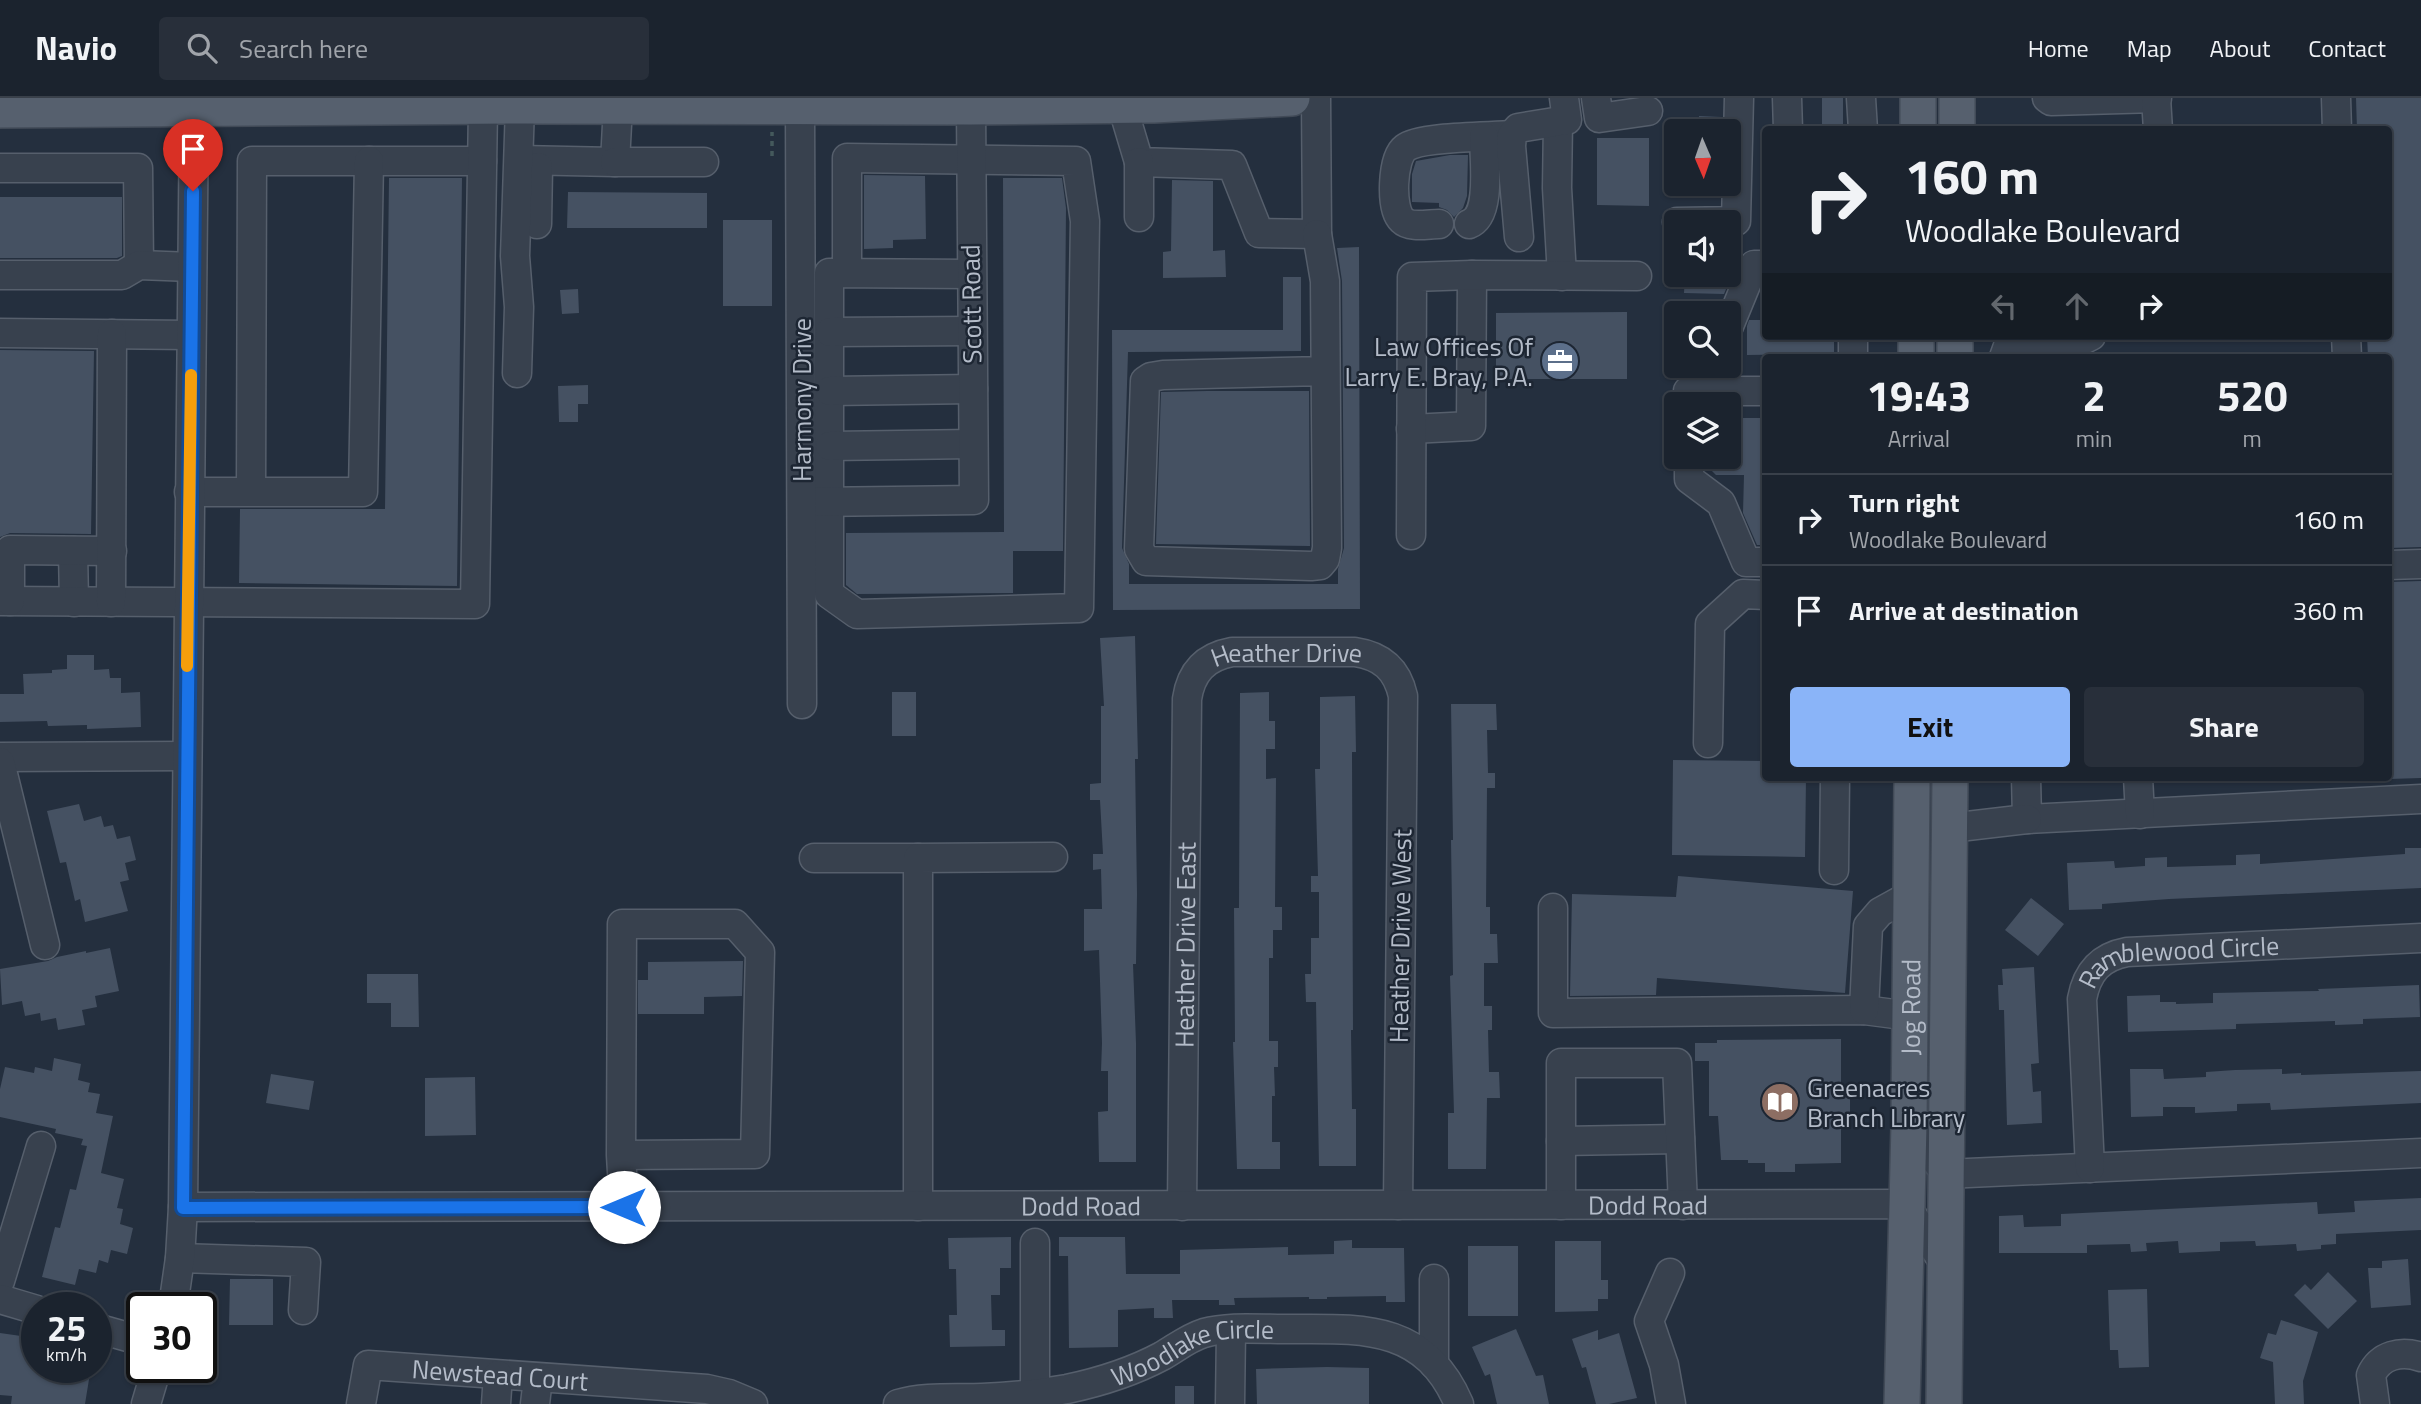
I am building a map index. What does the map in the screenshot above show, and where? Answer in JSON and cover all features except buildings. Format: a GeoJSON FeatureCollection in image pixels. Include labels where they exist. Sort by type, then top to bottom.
{"type":"FeatureCollection","features":[{"type":"Feature","properties":{"kind":"main road"},"geometry":{"type":"LineString","coordinates":[[971,107],[1009,98]]}},
{"type":"Feature","properties":{"kind":"main road"},"geometry":{"type":"LineString","coordinates":[[0,110],[200,103],[483,108],[531,102],[618,106],[804,102],[971,107],[1122,105],[1292,98]]}},
{"type":"Feature","properties":{"kind":"main road"},"geometry":{"type":"LineString","coordinates":[[1917,126],[1918,98]]}},
{"type":"Feature","properties":{"kind":"main road","name":"Jog Road"},"geometry":{"type":"LineString","coordinates":[[1902,1404],[1909,1125],[1912,781]]}},
{"type":"Feature","properties":{"kind":"main road","name":"Jog Road"},"geometry":{"type":"LineString","coordinates":[[1944,1404],[1950,781]]}},
{"type":"Feature","properties":{"kind":"street"},"geometry":{"type":"LineString","coordinates":[[1316,98],[1317,234],[1325,281],[1327,548],[1325,559],[1320,565],[1152,562],[1141,557],[1139,550],[1145,381],[1163,375],[1325,370]]}},
{"type":"Feature","properties":{"kind":"street"},"geometry":{"type":"LineString","coordinates":[[1596,98],[1598,118],[1648,111]]}},
{"type":"Feature","properties":{"kind":"street"},"geometry":{"type":"LineString","coordinates":[[1736,210],[1738,98]]}},
{"type":"Feature","properties":{"kind":"street"},"geometry":{"type":"LineString","coordinates":[[1787,98],[1788,126]]}},
{"type":"Feature","properties":{"kind":"street"},"geometry":{"type":"LineString","coordinates":[[1861,98],[1863,126]]}},
{"type":"Feature","properties":{"kind":"street"},"geometry":{"type":"LineString","coordinates":[[2047,98],[2051,101],[2157,98],[2158,126]]}},
{"type":"Feature","properties":{"kind":"street"},"geometry":{"type":"LineString","coordinates":[[2336,98],[2337,126]]}},
{"type":"Feature","properties":{"kind":"street"},"geometry":{"type":"LineString","coordinates":[[517,373],[519,307],[515,256],[528,161],[531,102]]}},
{"type":"Feature","properties":{"kind":"street","name":"Harmony Drive"},"geometry":{"type":"LineString","coordinates":[[802,704],[801,270],[804,102]]}},
{"type":"Feature","properties":{"kind":"street"},"geometry":{"type":"LineString","coordinates":[[175,1292],[183,1208],[192,267],[200,103]]}},
{"type":"Feature","properties":{"kind":"street"},"geometry":{"type":"LineString","coordinates":[[1122,105],[1139,162],[1139,217]]}},
{"type":"Feature","properties":{"kind":"street"},"geometry":{"type":"LineString","coordinates":[[615,162],[618,106]]}},
{"type":"Feature","properties":{"kind":"street","name":"Scott Road"},"geometry":{"type":"LineString","coordinates":[[830,502],[974,500],[971,107]]}},
{"type":"Feature","properties":{"kind":"street"},"geometry":{"type":"LineString","coordinates":[[112,551],[10,550],[5,601],[475,604],[483,108]]}},
{"type":"Feature","properties":{"kind":"street"},"geometry":{"type":"LineString","coordinates":[[1439,224],[1411,224],[1402,220],[1396,212],[1394,172],[1396,158],[1405,147],[1422,142],[1498,136],[1560,110],[1556,188],[1562,276]]}},
{"type":"Feature","properties":{"kind":"street"},"geometry":{"type":"LineString","coordinates":[[1469,224],[1475,222],[1481,214],[1498,136]]}},
{"type":"Feature","properties":{"kind":"street"},"geometry":{"type":"LineString","coordinates":[[1498,136],[1519,237]]}},
{"type":"Feature","properties":{"kind":"street"},"geometry":{"type":"LineString","coordinates":[[847,158],[970,159],[1076,161],[1085,221],[1079,608],[857,614],[830,594],[830,332],[838,273],[847,158]]}},
{"type":"Feature","properties":{"kind":"street"},"geometry":{"type":"LineString","coordinates":[[251,491],[252,161],[482,161]]}},
{"type":"Feature","properties":{"kind":"street"},"geometry":{"type":"LineString","coordinates":[[189,492],[363,492],[369,161]]}},
{"type":"Feature","properties":{"kind":"street"},"geometry":{"type":"LineString","coordinates":[[528,161],[705,162]]}},
{"type":"Feature","properties":{"kind":"street"},"geometry":{"type":"LineString","coordinates":[[528,161],[537,225]]}},
{"type":"Feature","properties":{"kind":"street"},"geometry":{"type":"LineString","coordinates":[[1139,162],[1232,165],[1259,233],[1317,234]]}},
{"type":"Feature","properties":{"kind":"street"},"geometry":{"type":"LineString","coordinates":[[0,168],[138,168],[139,265]]}},
{"type":"Feature","properties":{"kind":"street"},"geometry":{"type":"LineString","coordinates":[[0,275],[122,275],[139,265],[192,267]]}},
{"type":"Feature","properties":{"kind":"street"},"geometry":{"type":"LineString","coordinates":[[1737,301],[1749,265]]}},
{"type":"Feature","properties":{"kind":"street"},"geometry":{"type":"LineString","coordinates":[[801,270],[838,273],[971,274]]}},
{"type":"Feature","properties":{"kind":"street"},"geometry":{"type":"LineString","coordinates":[[1411,429],[1471,426],[1472,275]]}},
{"type":"Feature","properties":{"kind":"street"},"geometry":{"type":"LineString","coordinates":[[1411,535],[1412,277],[1637,276]]}},
{"type":"Feature","properties":{"kind":"street"},"geometry":{"type":"LineString","coordinates":[[830,332],[972,331]]}},
{"type":"Feature","properties":{"kind":"street"},"geometry":{"type":"LineString","coordinates":[[0,333],[191,335]]}},
{"type":"Feature","properties":{"kind":"street"},"geometry":{"type":"LineString","coordinates":[[111,602],[112,334]]}},
{"type":"Feature","properties":{"kind":"street"},"geometry":{"type":"LineString","coordinates":[[2005,354],[2008,346],[2083,340]]}},
{"type":"Feature","properties":{"kind":"street"},"geometry":{"type":"LineString","coordinates":[[1688,387],[1762,391]]}},
{"type":"Feature","properties":{"kind":"street"},"geometry":{"type":"LineString","coordinates":[[830,391],[972,389]]}},
{"type":"Feature","properties":{"kind":"street"},"geometry":{"type":"LineString","coordinates":[[830,446],[973,444]]}},
{"type":"Feature","properties":{"kind":"street"},"geometry":{"type":"LineString","coordinates":[[1689,469],[1689,479],[1721,503],[1746,562],[1762,562]]}},
{"type":"Feature","properties":{"kind":"street"},"geometry":{"type":"LineString","coordinates":[[802,502],[830,502]]}},
{"type":"Feature","properties":{"kind":"street"},"geometry":{"type":"LineString","coordinates":[[73,551],[74,602]]}},
{"type":"Feature","properties":{"kind":"street"},"geometry":{"type":"LineString","coordinates":[[2392,565],[2421,564]]}},
{"type":"Feature","properties":{"kind":"street"},"geometry":{"type":"LineString","coordinates":[[1709,743],[1710,624],[1743,594],[1762,595]]}},
{"type":"Feature","properties":{"kind":"street","name":"Heather Drive"},"geometry":{"type":"LineString","coordinates":[[1189,685],[1206,662],[1218,655],[1232,652],[1355,652],[1375,657],[1392,669]]}},
{"type":"Feature","properties":{"kind":"street","name":"Heather Drive West"},"geometry":{"type":"LineString","coordinates":[[1392,669],[1402,696],[1398,1205]]}},
{"type":"Feature","properties":{"kind":"street","name":"Heather Drive East"},"geometry":{"type":"LineString","coordinates":[[1182,1206],[1189,685]]}},
{"type":"Feature","properties":{"kind":"street"},"geometry":{"type":"LineString","coordinates":[[0,757],[186,756]]}},
{"type":"Feature","properties":{"kind":"street"},"geometry":{"type":"LineString","coordinates":[[0,762],[46,945]]}},
{"type":"Feature","properties":{"kind":"street"},"geometry":{"type":"LineString","coordinates":[[1834,870],[1835,781]]}},
{"type":"Feature","properties":{"kind":"street"},"geometry":{"type":"LineString","coordinates":[[2026,781],[2028,819]]}},
{"type":"Feature","properties":{"kind":"street"},"geometry":{"type":"LineString","coordinates":[[2138,781],[2140,814]]}},
{"type":"Feature","properties":{"kind":"street"},"geometry":{"type":"LineString","coordinates":[[1950,828],[2028,819],[2421,799]]}},
{"type":"Feature","properties":{"kind":"street"},"geometry":{"type":"LineString","coordinates":[[814,858],[1053,858]]}},
{"type":"Feature","properties":{"kind":"street"},"geometry":{"type":"LineString","coordinates":[[918,858],[918,1206]]}},
{"type":"Feature","properties":{"kind":"street"},"geometry":{"type":"LineString","coordinates":[[1864,1010],[1868,926],[1880,912],[1909,896]]}},
{"type":"Feature","properties":{"kind":"street"},"geometry":{"type":"LineString","coordinates":[[1553,908],[1553,1013],[1864,1010],[1910,1016]]}},
{"type":"Feature","properties":{"kind":"street"},"geometry":{"type":"LineString","coordinates":[[621,1155],[755,1154],[760,952],[735,924],[622,924],[621,1155],[624,1207]]}},
{"type":"Feature","properties":{"kind":"street","name":"Ramblewood Circle"},"geometry":{"type":"LineString","coordinates":[[2090,1168],[2082,999],[2091,972],[2101,961],[2113,954],[2127,952],[2421,939]]}},
{"type":"Feature","properties":{"kind":"street"},"geometry":{"type":"LineString","coordinates":[[1561,1205],[1561,1063],[1677,1063],[1683,1205]]}},
{"type":"Feature","properties":{"kind":"street"},"geometry":{"type":"LineString","coordinates":[[1909,1125],[1947,1174],[2421,1153]]}},
{"type":"Feature","properties":{"kind":"street"},"geometry":{"type":"LineString","coordinates":[[1561,1141],[1680,1139]]}},
{"type":"Feature","properties":{"kind":"street"},"geometry":{"type":"LineString","coordinates":[[0,1281],[41,1146]]}},
{"type":"Feature","properties":{"kind":"street"},"geometry":{"type":"LineString","coordinates":[[1905,1204],[1946,1266]]}},
{"type":"Feature","properties":{"kind":"street","name":"Dodd Road"},"geometry":{"type":"LineString","coordinates":[[183,1208],[1905,1204]]}},
{"type":"Feature","properties":{"kind":"street"},"geometry":{"type":"LineString","coordinates":[[1034,1243],[1035,1394]]}},
{"type":"Feature","properties":{"kind":"street"},"geometry":{"type":"LineString","coordinates":[[180,1258],[306,1262],[303,1310]]}},
{"type":"Feature","properties":{"kind":"street"},"geometry":{"type":"LineString","coordinates":[[1670,1273],[1649,1321],[1664,1365],[1671,1404]]}},
{"type":"Feature","properties":{"kind":"street"},"geometry":{"type":"LineString","coordinates":[[1434,1279],[1434,1364]]}},
{"type":"Feature","properties":{"kind":"street"},"geometry":{"type":"LineString","coordinates":[[0,1298],[21,1305]]}},
{"type":"Feature","properties":{"kind":"street"},"geometry":{"type":"LineString","coordinates":[[1230,1404],[1231,1329]]}},
{"type":"Feature","properties":{"kind":"street","name":"Woodlake Circle"},"geometry":{"type":"LineString","coordinates":[[898,1404],[920,1399],[1035,1394],[1100,1381],[1141,1366],[1202,1334],[1231,1329],[1365,1330],[1392,1337],[1405,1342],[1434,1364],[1460,1404]]}},
{"type":"Feature","properties":{"kind":"street"},"geometry":{"type":"LineString","coordinates":[[2375,1404],[2371,1375],[2379,1362],[2397,1354],[2421,1357]]}},
{"type":"Feature","properties":{"kind":"street","name":"Newstead Court"},"geometry":{"type":"LineString","coordinates":[[361,1404],[368,1365],[498,1375],[537,1391],[707,1390],[736,1401]]}},
{"type":"Feature","properties":{"kind":"street"},"geometry":{"type":"LineString","coordinates":[[496,1404],[498,1375]]}},
{"type":"Feature","properties":{"kind":"street"},"geometry":{"type":"LineString","coordinates":[[146,1404],[152,1383]]}},
{"type":"Feature","properties":{"kind":"path"},"geometry":{"type":"LineString","coordinates":[[772,126],[772,156]]}},
{"type":"Feature","properties":{"kind":"slow traffic"},"geometry":{"type":"LineString","coordinates":[[187,666],[191,375]]}},
{"type":"Feature","properties":{"kind":"place","name":"Law Offices Of Larry E. Bray, P.A."},"geometry":{"type":"Point","coordinates":[1560,361]}},
{"type":"Feature","properties":{"kind":"place","name":"Greenacres Branch Library"},"geometry":{"type":"Point","coordinates":[1780,1102]}},
{"type":"Feature","properties":{"kind":"route"},"geometry":{"type":"LineString","coordinates":[[193,191],[183,1208],[624,1207]]}}]}
